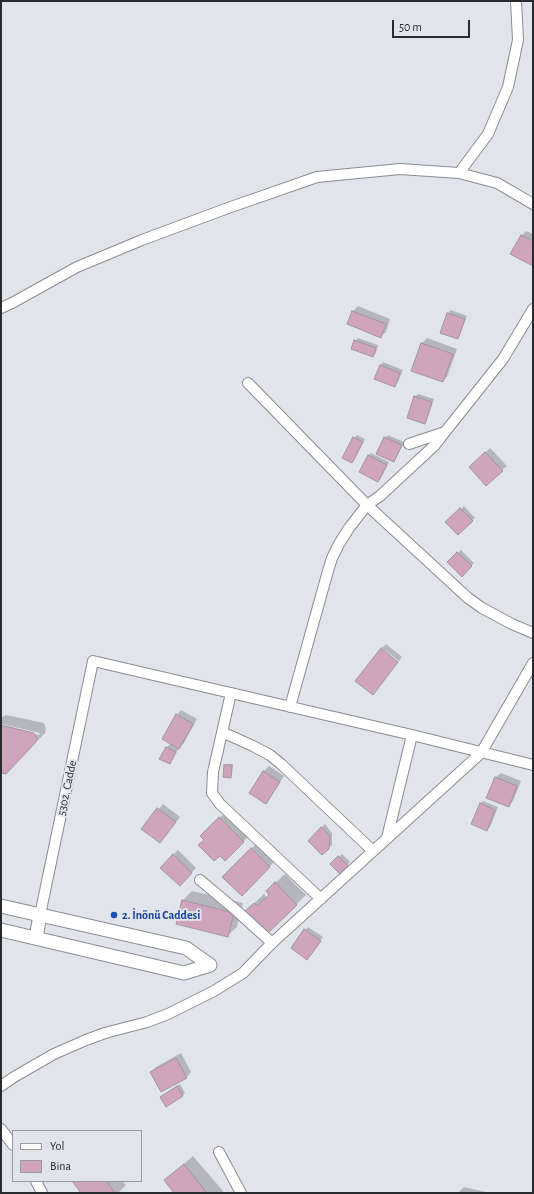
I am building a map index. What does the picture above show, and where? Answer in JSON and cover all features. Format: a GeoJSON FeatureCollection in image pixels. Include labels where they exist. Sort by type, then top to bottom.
{"type":"FeatureCollection","features":[{"type":"Feature","properties":{"kind":"main road"},"geometry":{"type":"LineString","coordinates":[[1,906],[186,948],[210,965],[184,973],[1,930]]}},
{"type":"Feature","properties":{"kind":"main road"},"geometry":{"type":"LineString","coordinates":[[36,938],[40,915]]}},
{"type":"Feature","properties":{"kind":"street"},"geometry":{"type":"LineString","coordinates":[[459,173],[488,134],[508,87],[518,40],[516,1]]}},
{"type":"Feature","properties":{"kind":"street"},"geometry":{"type":"LineString","coordinates":[[1,308],[77,267],[142,240],[317,177],[400,168],[459,173],[498,182],[533,204]]}},
{"type":"Feature","properties":{"kind":"street"},"geometry":{"type":"LineString","coordinates":[[290,707],[332,558],[339,544],[349,528],[367,505],[380,496],[436,444],[503,359],[533,309]]}},
{"type":"Feature","properties":{"kind":"street"},"geometry":{"type":"LineString","coordinates":[[248,383],[367,505],[468,598],[482,608],[533,633]]}},
{"type":"Feature","properties":{"kind":"street"},"geometry":{"type":"LineString","coordinates":[[409,444],[445,432]]}},
{"type":"Feature","properties":{"kind":"street","name":"5302. Cadde"},"geometry":{"type":"LineString","coordinates":[[40,915],[93,661],[231,693]]}},
{"type":"Feature","properties":{"kind":"street"},"geometry":{"type":"LineString","coordinates":[[1,1086],[54,1054],[105,1033],[147,1022],[168,1014],[214,991],[242,973],[272,943],[481,753],[533,663]]}},
{"type":"Feature","properties":{"kind":"street"},"geometry":{"type":"LineString","coordinates":[[321,899],[216,799],[212,793],[212,772],[231,693],[533,765]]}},
{"type":"Feature","properties":{"kind":"street"},"geometry":{"type":"LineString","coordinates":[[222,732],[270,755],[373,851]]}},
{"type":"Feature","properties":{"kind":"street"},"geometry":{"type":"LineString","coordinates":[[387,838],[412,735]]}},
{"type":"Feature","properties":{"kind":"street"},"geometry":{"type":"LineString","coordinates":[[200,880],[272,943]]}},
{"type":"Feature","properties":{"kind":"street"},"geometry":{"type":"LineString","coordinates":[[1,1129],[12,1144]]}},
{"type":"Feature","properties":{"kind":"street"},"geometry":{"type":"LineString","coordinates":[[219,1152],[240,1193]]}},
{"type":"Feature","properties":{"kind":"street"},"geometry":{"type":"LineString","coordinates":[[36,1182],[42,1193]]}},
{"type":"Feature","properties":{"kind":"building"},"geometry":{"type":"Polygon","coordinates":[[[521,235],[533,241],[533,266],[510,254],[521,235]]]}},
{"type":"Feature","properties":{"kind":"building"},"geometry":{"type":"Polygon","coordinates":[[[352,311],[386,324],[381,338],[347,324],[352,311]]]}},
{"type":"Feature","properties":{"kind":"building"},"geometry":{"type":"Polygon","coordinates":[[[447,313],[465,319],[458,339],[440,333],[447,313]]]}},
{"type":"Feature","properties":{"kind":"building"},"geometry":{"type":"Polygon","coordinates":[[[354,340],[376,348],[373,357],[351,349],[354,340]]]}},
{"type":"Feature","properties":{"kind":"building"},"geometry":{"type":"Polygon","coordinates":[[[421,343],[453,354],[443,382],[411,371],[421,343]]]}},
{"type":"Feature","properties":{"kind":"building"},"geometry":{"type":"Polygon","coordinates":[[[380,365],[400,373],[395,387],[374,379],[380,365]]]}},
{"type":"Feature","properties":{"kind":"building"},"geometry":{"type":"Polygon","coordinates":[[[414,396],[432,402],[425,424],[407,418],[414,396]]]}},
{"type":"Feature","properties":{"kind":"building"},"geometry":{"type":"Polygon","coordinates":[[[353,437],[363,442],[352,463],[342,458],[353,437]]]}},
{"type":"Feature","properties":{"kind":"building"},"geometry":{"type":"Polygon","coordinates":[[[384,437],[402,445],[394,462],[376,454],[384,437]]]}},
{"type":"Feature","properties":{"kind":"building"},"geometry":{"type":"Polygon","coordinates":[[[485,452],[503,471],[486,486],[469,467],[485,452]]]}},
{"type":"Feature","properties":{"kind":"building"},"geometry":{"type":"Polygon","coordinates":[[[368,455],[387,465],[378,482],[359,472],[368,455]]]}},
{"type":"Feature","properties":{"kind":"building"},"geometry":{"type":"Polygon","coordinates":[[[460,508],[473,521],[458,535],[445,522],[460,508]]]}},
{"type":"Feature","properties":{"kind":"building"},"geometry":{"type":"Polygon","coordinates":[[[457,552],[472,566],[462,577],[447,562],[457,552]]]}},
{"type":"Feature","properties":{"kind":"building"},"geometry":{"type":"Polygon","coordinates":[[[381,648],[398,662],[373,695],[355,681],[381,648]]]}},
{"type":"Feature","properties":{"kind":"building"},"geometry":{"type":"Polygon","coordinates":[[[176,714],[193,724],[179,749],[162,739],[176,714]]]}},
{"type":"Feature","properties":{"kind":"building"},"geometry":{"type":"Polygon","coordinates":[[[1,725],[34,733],[37,739],[6,774],[1,773],[1,725]]]}},
{"type":"Feature","properties":{"kind":"building"},"geometry":{"type":"Polygon","coordinates":[[[166,747],[176,752],[170,764],[159,759],[166,747]]]}},
{"type":"Feature","properties":{"kind":"building"},"geometry":{"type":"Polygon","coordinates":[[[224,765],[232,765],[231,778],[223,777],[224,765]]]}},
{"type":"Feature","properties":{"kind":"building"},"geometry":{"type":"Polygon","coordinates":[[[263,771],[280,782],[266,804],[249,793],[263,771]]]}},
{"type":"Feature","properties":{"kind":"building"},"geometry":{"type":"Polygon","coordinates":[[[495,777],[517,786],[509,807],[486,798],[495,777]]]}},
{"type":"Feature","properties":{"kind":"building"},"geometry":{"type":"Polygon","coordinates":[[[480,803],[495,810],[487,831],[471,824],[480,803]]]}},
{"type":"Feature","properties":{"kind":"building"},"geometry":{"type":"Polygon","coordinates":[[[157,808],[176,822],[160,843],[141,829],[157,808]]]}},
{"type":"Feature","properties":{"kind":"building"},"geometry":{"type":"Polygon","coordinates":[[[219,817],[244,842],[225,861],[220,856],[214,861],[198,845],[204,840],[200,836],[219,817]]]}},
{"type":"Feature","properties":{"kind":"building"},"geometry":{"type":"Polygon","coordinates":[[[321,827],[330,836],[329,849],[322,855],[308,841],[321,827]]]}},
{"type":"Feature","properties":{"kind":"building"},"geometry":{"type":"Polygon","coordinates":[[[251,848],[270,867],[242,896],[222,877],[251,848]]]}},
{"type":"Feature","properties":{"kind":"building"},"geometry":{"type":"Polygon","coordinates":[[[173,854],[192,873],[180,886],[160,868],[173,854]]]}},
{"type":"Feature","properties":{"kind":"building"},"geometry":{"type":"Polygon","coordinates":[[[338,856],[348,866],[340,874],[330,864],[338,856]]]}},
{"type":"Feature","properties":{"kind":"building"},"geometry":{"type":"Polygon","coordinates":[[[275,882],[297,905],[266,935],[244,912],[254,903],[257,906],[269,895],[266,891],[275,882]]]}},
{"type":"Feature","properties":{"kind":"building"},"geometry":{"type":"Polygon","coordinates":[[[182,900],[234,913],[228,937],[176,924],[182,900]]]}},
{"type":"Feature","properties":{"kind":"building"},"geometry":{"type":"Polygon","coordinates":[[[304,929],[321,941],[307,960],[291,948],[304,929]]]}},
{"type":"Feature","properties":{"kind":"building"},"geometry":{"type":"Polygon","coordinates":[[[176,1058],[187,1078],[161,1092],[150,1072],[176,1058]]]}},
{"type":"Feature","properties":{"kind":"building"},"geometry":{"type":"Polygon","coordinates":[[[177,1086],[183,1096],[166,1107],[160,1097],[177,1086]]]}},
{"type":"Feature","properties":{"kind":"building"},"geometry":{"type":"Polygon","coordinates":[[[184,1164],[207,1193],[174,1193],[164,1180],[184,1164]]]}},
{"type":"Feature","properties":{"kind":"building"},"geometry":{"type":"Polygon","coordinates":[[[73,1182],[107,1182],[115,1193],[81,1193],[73,1182]]]}},
{"type":"Feature","properties":{"kind":"place","name":"2. İnönü Caddesi"},"geometry":{"type":"Point","coordinates":[114,915]}}]}
